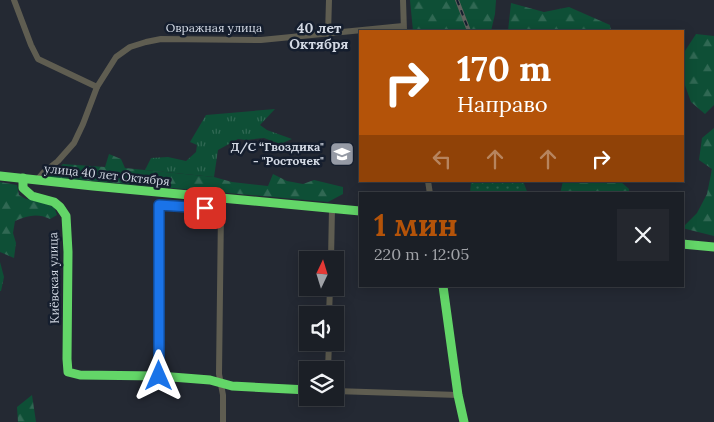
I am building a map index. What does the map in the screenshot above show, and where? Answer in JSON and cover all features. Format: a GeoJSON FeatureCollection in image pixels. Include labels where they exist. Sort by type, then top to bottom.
{"type":"FeatureCollection","features":[{"type":"Feature","properties":{"kind":"street"},"geometry":{"type":"LineString","coordinates":[[14,0],[38,59],[97,87]]}},
{"type":"Feature","properties":{"kind":"street"},"geometry":{"type":"LineString","coordinates":[[328,34],[329,0]]}},
{"type":"Feature","properties":{"kind":"street"},"geometry":{"type":"LineString","coordinates":[[403,0],[404,29]]}},
{"type":"Feature","properties":{"kind":"street","name":"Овражная улица"},"geometry":{"type":"LineString","coordinates":[[389,30],[404,29]]}},
{"type":"Feature","properties":{"kind":"street","name":"Овражная улица"},"geometry":{"type":"LineString","coordinates":[[37,180],[74,143],[97,87],[116,57],[130,47],[162,39],[261,40],[359,32]]}},
{"type":"Feature","properties":{"kind":"street","name":"улица 40 лет Октября"},"geometry":{"type":"LineString","coordinates":[[0,176],[220,199],[359,211]]}},
{"type":"Feature","properties":{"kind":"street","name":"Киёвская улица"},"geometry":{"type":"LineString","coordinates":[[23,178],[23,188],[32,196],[54,202],[66,216],[68,252],[68,372],[80,375],[159,376]]}},
{"type":"Feature","properties":{"kind":"street"},"geometry":{"type":"LineString","coordinates":[[220,199],[218,374],[223,395],[223,422]]}},
{"type":"Feature","properties":{"kind":"street"},"geometry":{"type":"LineString","coordinates":[[220,210],[159,205],[159,376],[210,380],[232,386],[299,390]]}},
{"type":"Feature","properties":{"kind":"street"},"geometry":{"type":"LineString","coordinates":[[331,251],[332,208]]}},
{"type":"Feature","properties":{"kind":"street"},"geometry":{"type":"LineString","coordinates":[[684,244],[714,247]]}},
{"type":"Feature","properties":{"kind":"street"},"geometry":{"type":"LineString","coordinates":[[443,287],[458,395],[464,422]]}},
{"type":"Feature","properties":{"kind":"street"},"geometry":{"type":"LineString","coordinates":[[344,391],[458,395]]}},
{"type":"Feature","properties":{"kind":"green space"},"geometry":{"type":"Polygon","coordinates":[[[410,0],[496,0],[491,30],[413,30],[410,0]]]}},
{"type":"Feature","properties":{"kind":"green space"},"geometry":{"type":"Polygon","coordinates":[[[511,3],[544,12],[569,7],[610,25],[611,30],[508,30],[511,3]]]}},
{"type":"Feature","properties":{"kind":"green space"},"geometry":{"type":"Polygon","coordinates":[[[696,34],[714,36],[714,105],[705,114],[691,102],[684,83],[684,52],[696,34]]]}},
{"type":"Feature","properties":{"kind":"green space"},"geometry":{"type":"Polygon","coordinates":[[[275,109],[260,125],[267,130],[292,139],[280,144],[264,138],[238,139],[218,150],[214,177],[145,170],[151,158],[168,157],[186,161],[196,152],[197,145],[190,142],[206,115],[275,109]]]}},
{"type":"Feature","properties":{"kind":"green space"},"geometry":{"type":"Polygon","coordinates":[[[714,128],[714,236],[684,228],[684,226],[697,213],[707,194],[712,169],[699,160],[702,138],[714,128]]]}},
{"type":"Feature","properties":{"kind":"green space"},"geometry":{"type":"Polygon","coordinates":[[[109,154],[121,159],[125,168],[214,177],[232,182],[268,186],[273,174],[287,181],[303,184],[314,180],[343,187],[343,194],[328,202],[49,177],[63,164],[105,167],[109,154]]]}},
{"type":"Feature","properties":{"kind":"green space"},"geometry":{"type":"Polygon","coordinates":[[[0,182],[17,185],[19,195],[26,199],[54,207],[57,215],[50,219],[33,216],[15,221],[13,233],[16,243],[14,258],[0,252],[0,182]]]}},
{"type":"Feature","properties":{"kind":"green space"},"geometry":{"type":"Polygon","coordinates":[[[471,182],[523,182],[527,192],[470,192],[471,182]]]}},
{"type":"Feature","properties":{"kind":"green space"},"geometry":{"type":"Polygon","coordinates":[[[563,182],[621,182],[629,189],[629,192],[560,192],[563,182]]]}},
{"type":"Feature","properties":{"kind":"green space"},"geometry":{"type":"Polygon","coordinates":[[[0,262],[4,277],[1,291],[0,291],[0,262]]]}},
{"type":"Feature","properties":{"kind":"green space"},"geometry":{"type":"Polygon","coordinates":[[[32,395],[36,422],[18,422],[17,407],[32,395]]]}},
{"type":"Feature","properties":{"kind":"railway"},"geometry":{"type":"LineString","coordinates":[[457,0],[469,30]]}},
{"type":"Feature","properties":{"kind":"traffic: fast"},"geometry":{"type":"LineString","coordinates":[[0,176],[359,211]]}},
{"type":"Feature","properties":{"kind":"traffic: fast"},"geometry":{"type":"LineString","coordinates":[[23,178],[23,188],[32,196],[54,202],[66,216],[68,252],[68,372],[80,375],[159,376],[210,380],[232,386],[299,390]]}},
{"type":"Feature","properties":{"kind":"traffic: fast"},"geometry":{"type":"LineString","coordinates":[[684,244],[714,247]]}},
{"type":"Feature","properties":{"kind":"traffic: fast"},"geometry":{"type":"LineString","coordinates":[[443,287],[458,395],[464,422]]}},
{"type":"Feature","properties":{"kind":"place","name":"Д/С “Гвоздика\" - \"Росточек\""},"geometry":{"type":"Point","coordinates":[342,154]}},
{"type":"Feature","properties":{"kind":"district","name":"40 лет Октября"},"geometry":{"type":"Point","coordinates":[319,36]}},
{"type":"Feature","properties":{"kind":"route"},"geometry":{"type":"LineString","coordinates":[[159,376],[159,205],[205,208]]}}]}
